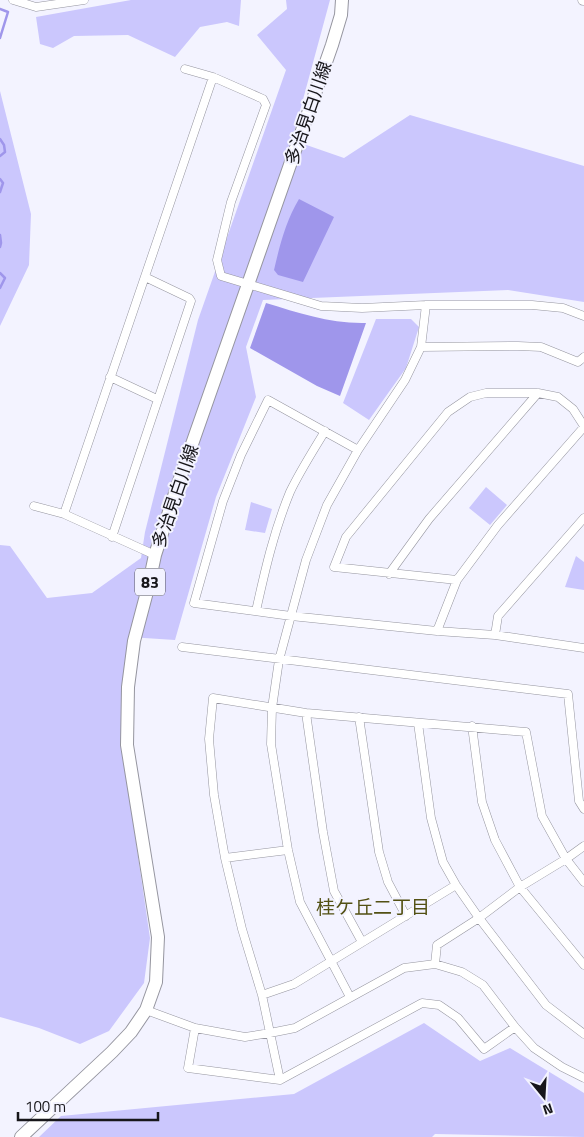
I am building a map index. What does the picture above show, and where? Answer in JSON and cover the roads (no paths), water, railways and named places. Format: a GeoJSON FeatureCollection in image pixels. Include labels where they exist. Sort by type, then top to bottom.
{"type":"FeatureCollection","features":[{"type":"Feature","properties":{"kind":"main road","name":"多治見白川線"},"geometry":{"type":"LineString","coordinates":[[21,1137],[131,1032],[146,1010],[156,982],[158,938],[127,745],[128,687],[134,641],[155,555],[178,484],[332,45],[341,15],[342,0]]}},
{"type":"Feature","properties":{"kind":"street"},"geometry":{"type":"LineString","coordinates":[[13,0],[36,7],[84,0]]}},
{"type":"Feature","properties":{"kind":"street"},"geometry":{"type":"LineString","coordinates":[[185,69],[213,77],[263,99],[266,105],[232,202],[217,260],[221,276],[321,306],[362,308],[426,305],[532,305],[563,308],[584,316]]}},
{"type":"Feature","properties":{"kind":"street"},"geometry":{"type":"LineString","coordinates":[[64,514],[213,77]]}},
{"type":"Feature","properties":{"kind":"street"},"geometry":{"type":"LineString","coordinates":[[112,537],[191,301],[189,298],[145,277]]}},
{"type":"Feature","properties":{"kind":"street"},"geometry":{"type":"LineString","coordinates":[[350,997],[300,902],[288,850],[271,744],[272,708],[279,660],[306,560],[327,505],[358,450],[405,380],[421,347],[426,305]]}},
{"type":"Feature","properties":{"kind":"street"},"geometry":{"type":"LineString","coordinates":[[421,347],[542,347],[578,362],[584,357]]}},
{"type":"Feature","properties":{"kind":"street"},"geometry":{"type":"LineString","coordinates":[[110,377],[158,399]]}},
{"type":"Feature","properties":{"kind":"street"},"geometry":{"type":"LineString","coordinates":[[437,631],[457,580],[498,525],[584,427],[574,409],[558,397],[538,393],[486,393],[470,397],[448,412],[346,537],[334,567],[457,580]]}},
{"type":"Feature","properties":{"kind":"street"},"geometry":{"type":"LineString","coordinates":[[389,574],[429,519],[538,393]]}},
{"type":"Feature","properties":{"kind":"street"},"geometry":{"type":"LineString","coordinates":[[358,450],[268,400],[241,455],[223,501],[194,603],[291,616],[496,635],[584,648]]}},
{"type":"Feature","properties":{"kind":"street"},"geometry":{"type":"LineString","coordinates":[[256,611],[267,558],[279,521],[291,490],[324,432]]}},
{"type":"Feature","properties":{"kind":"street"},"geometry":{"type":"LineString","coordinates":[[34,506],[64,514],[155,555]]}},
{"type":"Feature","properties":{"kind":"street"},"geometry":{"type":"LineString","coordinates":[[496,635],[498,616],[584,518]]}},
{"type":"Feature","properties":{"kind":"street"},"geometry":{"type":"LineString","coordinates":[[182,647],[568,694],[579,801],[584,809]]}},
{"type":"Feature","properties":{"kind":"street"},"geometry":{"type":"LineString","coordinates":[[280,1080],[262,996],[242,929],[214,795],[209,738],[213,698],[306,713],[526,732],[542,816],[566,859],[584,882]]}},
{"type":"Feature","properties":{"kind":"street"},"geometry":{"type":"LineString","coordinates":[[306,713],[323,832],[334,891],[362,942]]}},
{"type":"Feature","properties":{"kind":"street"},"geometry":{"type":"LineString","coordinates":[[359,717],[379,852],[388,882],[406,916]]}},
{"type":"Feature","properties":{"kind":"street"},"geometry":{"type":"LineString","coordinates":[[418,723],[432,821],[443,862],[456,885],[479,918],[546,1006],[584,1034]]}},
{"type":"Feature","properties":{"kind":"street"},"geometry":{"type":"LineString","coordinates":[[472,726],[482,802],[495,840],[520,887],[584,965]]}},
{"type":"Feature","properties":{"kind":"street"},"geometry":{"type":"LineString","coordinates":[[435,964],[437,945],[479,918],[520,887],[584,846]]}},
{"type":"Feature","properties":{"kind":"street"},"geometry":{"type":"LineString","coordinates":[[226,858],[288,850]]}},
{"type":"Feature","properties":{"kind":"street"},"geometry":{"type":"LineString","coordinates":[[262,996],[294,984],[456,885]]}},
{"type":"Feature","properties":{"kind":"street"},"geometry":{"type":"LineString","coordinates":[[146,1010],[195,1028],[245,1037],[295,1028],[404,968],[435,964],[462,972],[482,985],[534,1048],[562,1067],[584,1078]]}},
{"type":"Feature","properties":{"kind":"street"},"geometry":{"type":"LineString","coordinates":[[195,1028],[188,1068],[280,1080],[422,1003],[439,1005],[458,1018],[484,1049],[515,1027]]}},
{"type":"Feature","properties":{"kind":"waterway"},"geometry":{"type":"LineString","coordinates":[[0,9],[8,12],[0,38]]}},
{"type":"Feature","properties":{"kind":"waterway"},"geometry":{"type":"LineString","coordinates":[[0,139],[4,145],[5,152],[0,156]]}},
{"type":"Feature","properties":{"kind":"waterway"},"geometry":{"type":"LineString","coordinates":[[0,179],[3,183],[0,192]]}},
{"type":"Feature","properties":{"kind":"waterway"},"geometry":{"type":"LineString","coordinates":[[0,235],[0,247]]}},
{"type":"Feature","properties":{"kind":"waterway"},"geometry":{"type":"LineString","coordinates":[[0,273],[5,278],[0,288]]}},
{"type":"Feature","properties":{"kind":"district","name":"桂ケ丘二丁目"},"geometry":{"type":"Point","coordinates":[373,906]}}]}
